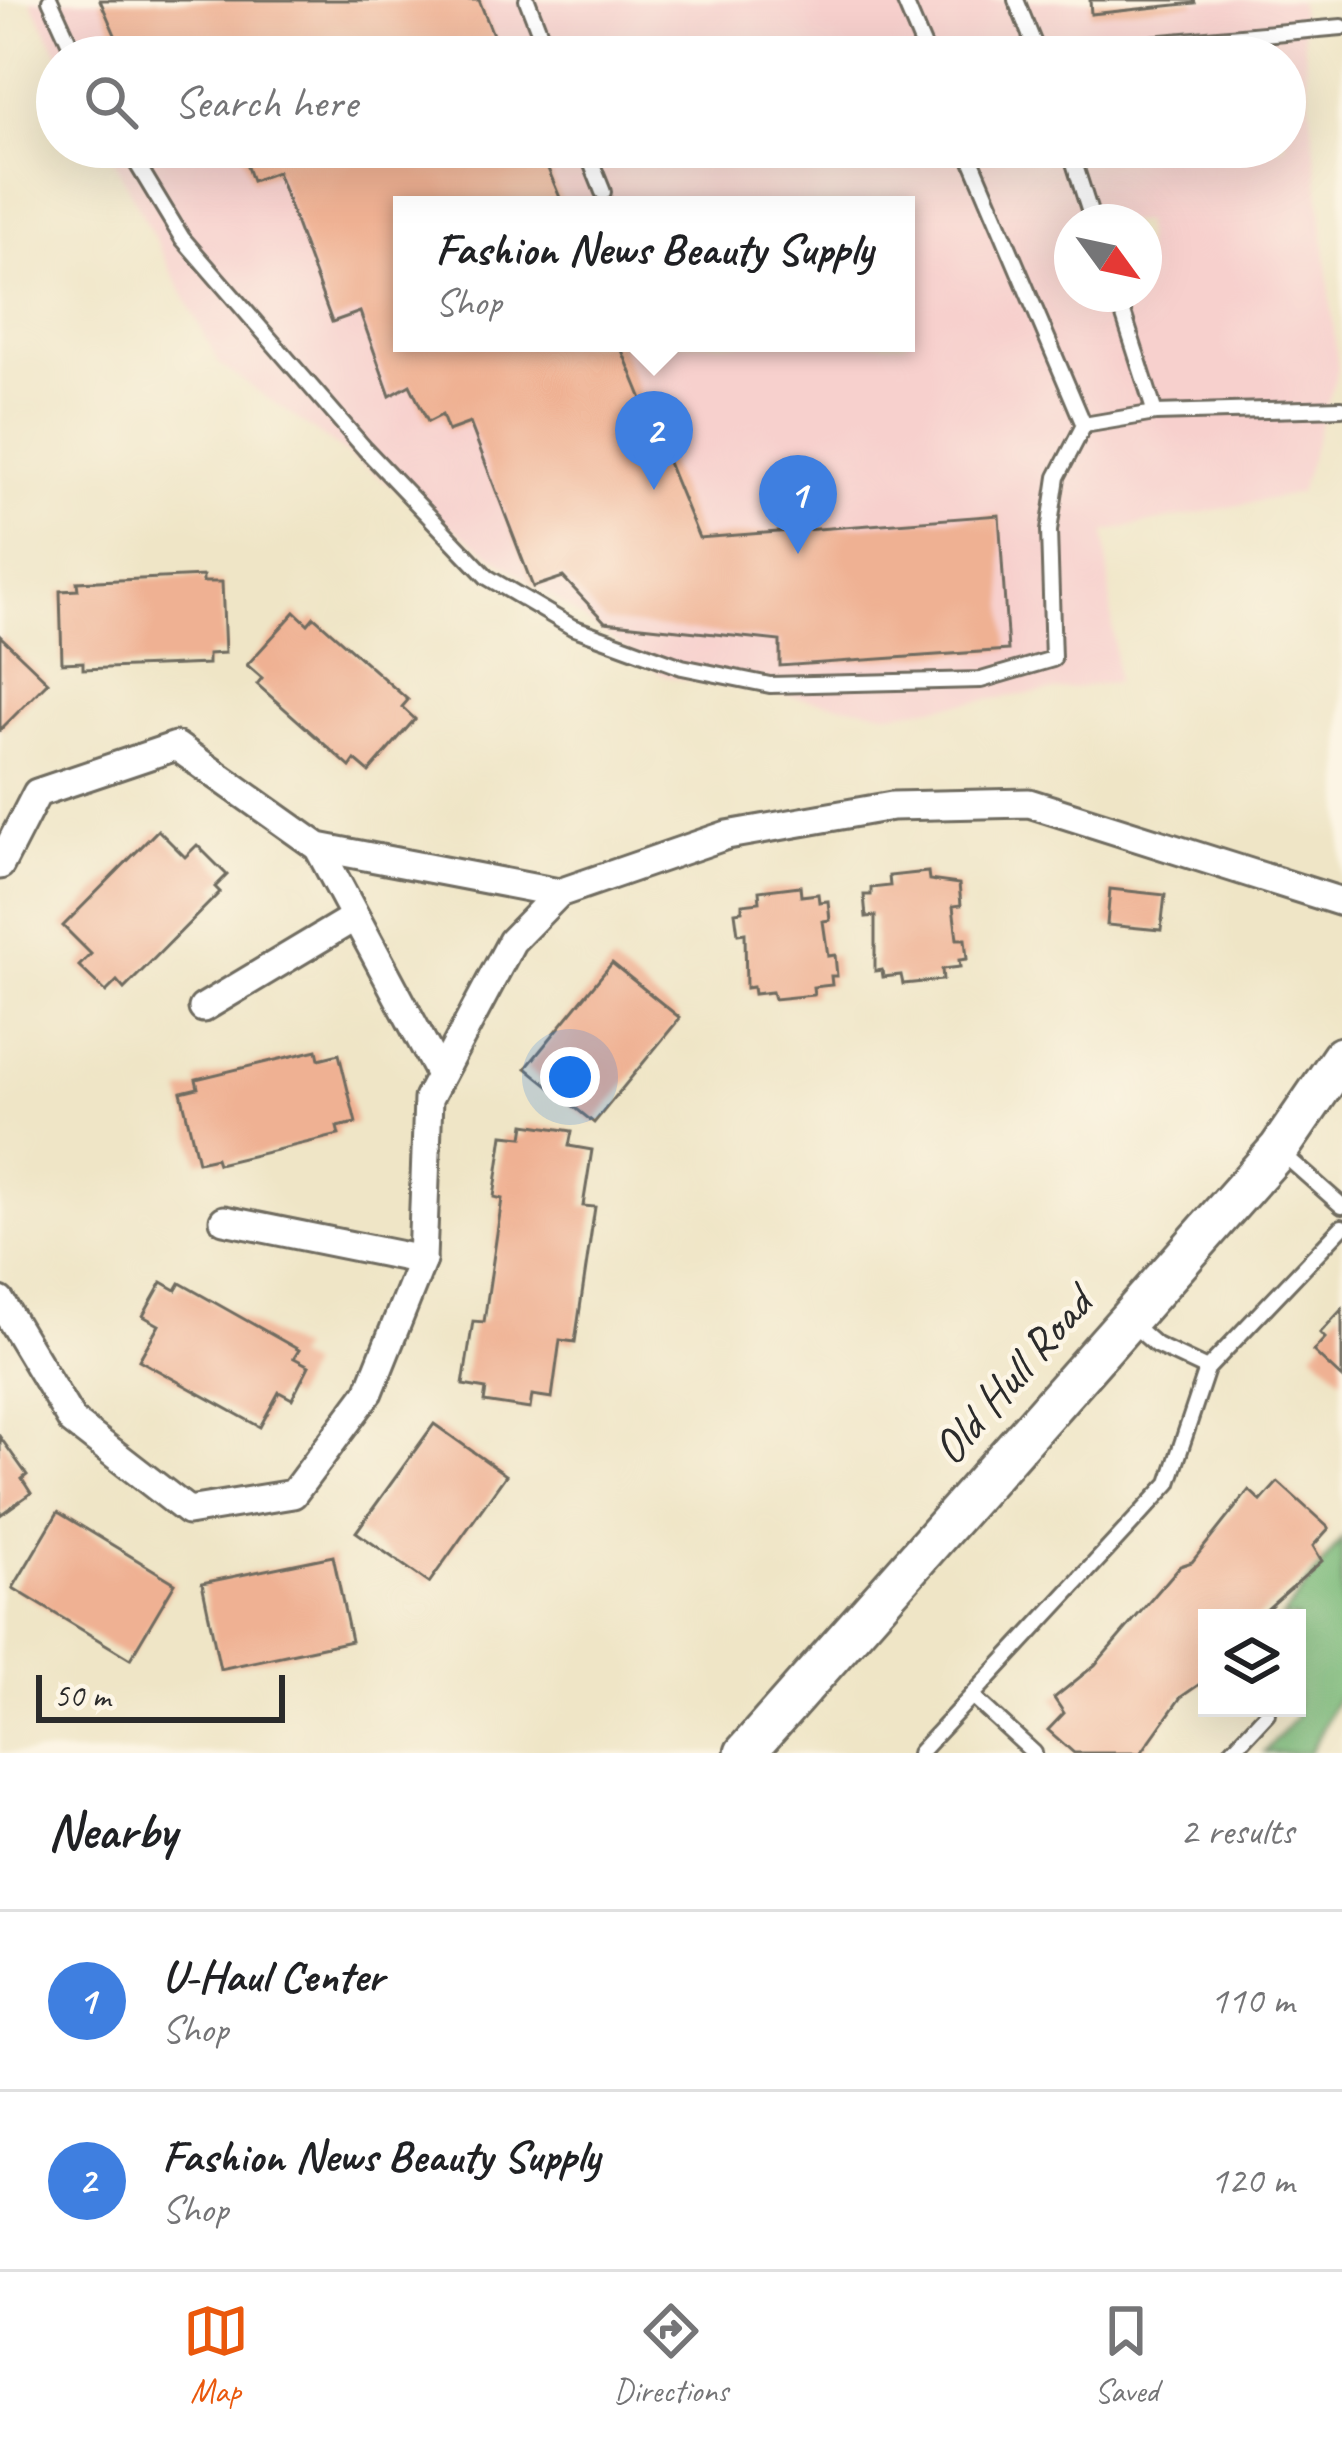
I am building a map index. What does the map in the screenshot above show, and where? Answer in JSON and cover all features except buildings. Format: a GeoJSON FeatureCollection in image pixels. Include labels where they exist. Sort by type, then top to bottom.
{"type":"FeatureCollection","features":[{"type":"Feature","properties":{"kind":"main road","name":"Old Hull Road"},"geometry":{"type":"LineString","coordinates":[[746,1753],[1279,1149],[1342,1057]]}},
{"type":"Feature","properties":{"kind":"street"},"geometry":{"type":"LineString","coordinates":[[0,865],[37,793],[176,746],[317,847],[559,893]]}},
{"type":"Feature","properties":{"kind":"street"},"geometry":{"type":"LineString","coordinates":[[0,1301],[72,1421],[188,1511],[293,1494],[369,1392],[422,1260],[428,1099],[512,941],[559,893],[728,835],[892,806],[1029,803],[1342,902]]}},
{"type":"Feature","properties":{"kind":"street"},"geometry":{"type":"LineString","coordinates":[[317,847],[440,1075]]}},
{"type":"Feature","properties":{"kind":"street"},"geometry":{"type":"LineString","coordinates":[[203,1008],[355,917]]}},
{"type":"Feature","properties":{"kind":"street"},"geometry":{"type":"LineString","coordinates":[[224,1220],[422,1260]]}},
{"type":"Feature","properties":{"kind":"lane"},"geometry":{"type":"LineString","coordinates":[[50,0],[66,36]]}},
{"type":"Feature","properties":{"kind":"lane"},"geometry":{"type":"LineString","coordinates":[[527,0],[541,36]]}},
{"type":"Feature","properties":{"kind":"lane"},"geometry":{"type":"LineString","coordinates":[[904,0],[919,36]]}},
{"type":"Feature","properties":{"kind":"lane"},"geometry":{"type":"LineString","coordinates":[[1016,0],[1028,36]]}},
{"type":"Feature","properties":{"kind":"lane"},"geometry":{"type":"LineString","coordinates":[[1246,36],[1342,27]]}},
{"type":"Feature","properties":{"kind":"lane"},"geometry":{"type":"LineString","coordinates":[[140,168],[182,238],[365,449],[487,577],[572,628],[682,667],[770,686],[981,680],[1053,659],[1049,531],[1058,477],[1084,425],[975,168]]}},
{"type":"Feature","properties":{"kind":"lane"},"geometry":{"type":"LineString","coordinates":[[593,168],[603,192]]}},
{"type":"Feature","properties":{"kind":"lane"},"geometry":{"type":"LineString","coordinates":[[1076,168],[1087,204]]}},
{"type":"Feature","properties":{"kind":"lane"},"geometry":{"type":"LineString","coordinates":[[1123,312],[1155,413]]}},
{"type":"Feature","properties":{"kind":"lane"},"geometry":{"type":"LineString","coordinates":[[1084,425],[1155,413],[1342,408]]}},
{"type":"Feature","properties":{"kind":"lane"},"geometry":{"type":"LineString","coordinates":[[1279,1149],[1342,1206]]}},
{"type":"Feature","properties":{"kind":"lane"},"geometry":{"type":"LineString","coordinates":[[920,1753],[1169,1484],[1207,1370],[1342,1227]]}},
{"type":"Feature","properties":{"kind":"lane"},"geometry":{"type":"LineString","coordinates":[[1128,1320],[1156,1346],[1207,1370]]}},
{"type":"Feature","properties":{"kind":"lane"},"geometry":{"type":"LineString","coordinates":[[972,1696],[1034,1753]]}},
{"type":"Feature","properties":{"kind":"lane"},"geometry":{"type":"LineString","coordinates":[[1230,1753],[1263,1717]]}},
{"type":"Feature","properties":{"kind":"shaded area"},"geometry":{"type":"Polygon","coordinates":[[[30,0],[1299,0],[1303,36],[49,36],[30,0]]]}},
{"type":"Feature","properties":{"kind":"shaded area"},"geometry":{"type":"Polygon","coordinates":[[[1306,66],[1338,370],[1299,493],[1105,532],[1117,682],[892,713],[664,676],[220,365],[118,168],[1306,168],[1306,66]]]}},
{"type":"Feature","properties":{"kind":"green space"},"geometry":{"type":"Polygon","coordinates":[[[1342,1538],[1342,1688],[1310,1753],[1264,1753],[1296,1717],[1306,1717],[1306,1609],[1289,1609],[1342,1538]]]}},
{"type":"Feature","properties":{"kind":"place","name":"Fashion News Beauty Supply"},"geometry":{"type":"Point","coordinates":[654,490]}},
{"type":"Feature","properties":{"kind":"place","name":"U-Haul Center"},"geometry":{"type":"Point","coordinates":[798,554]}}]}
